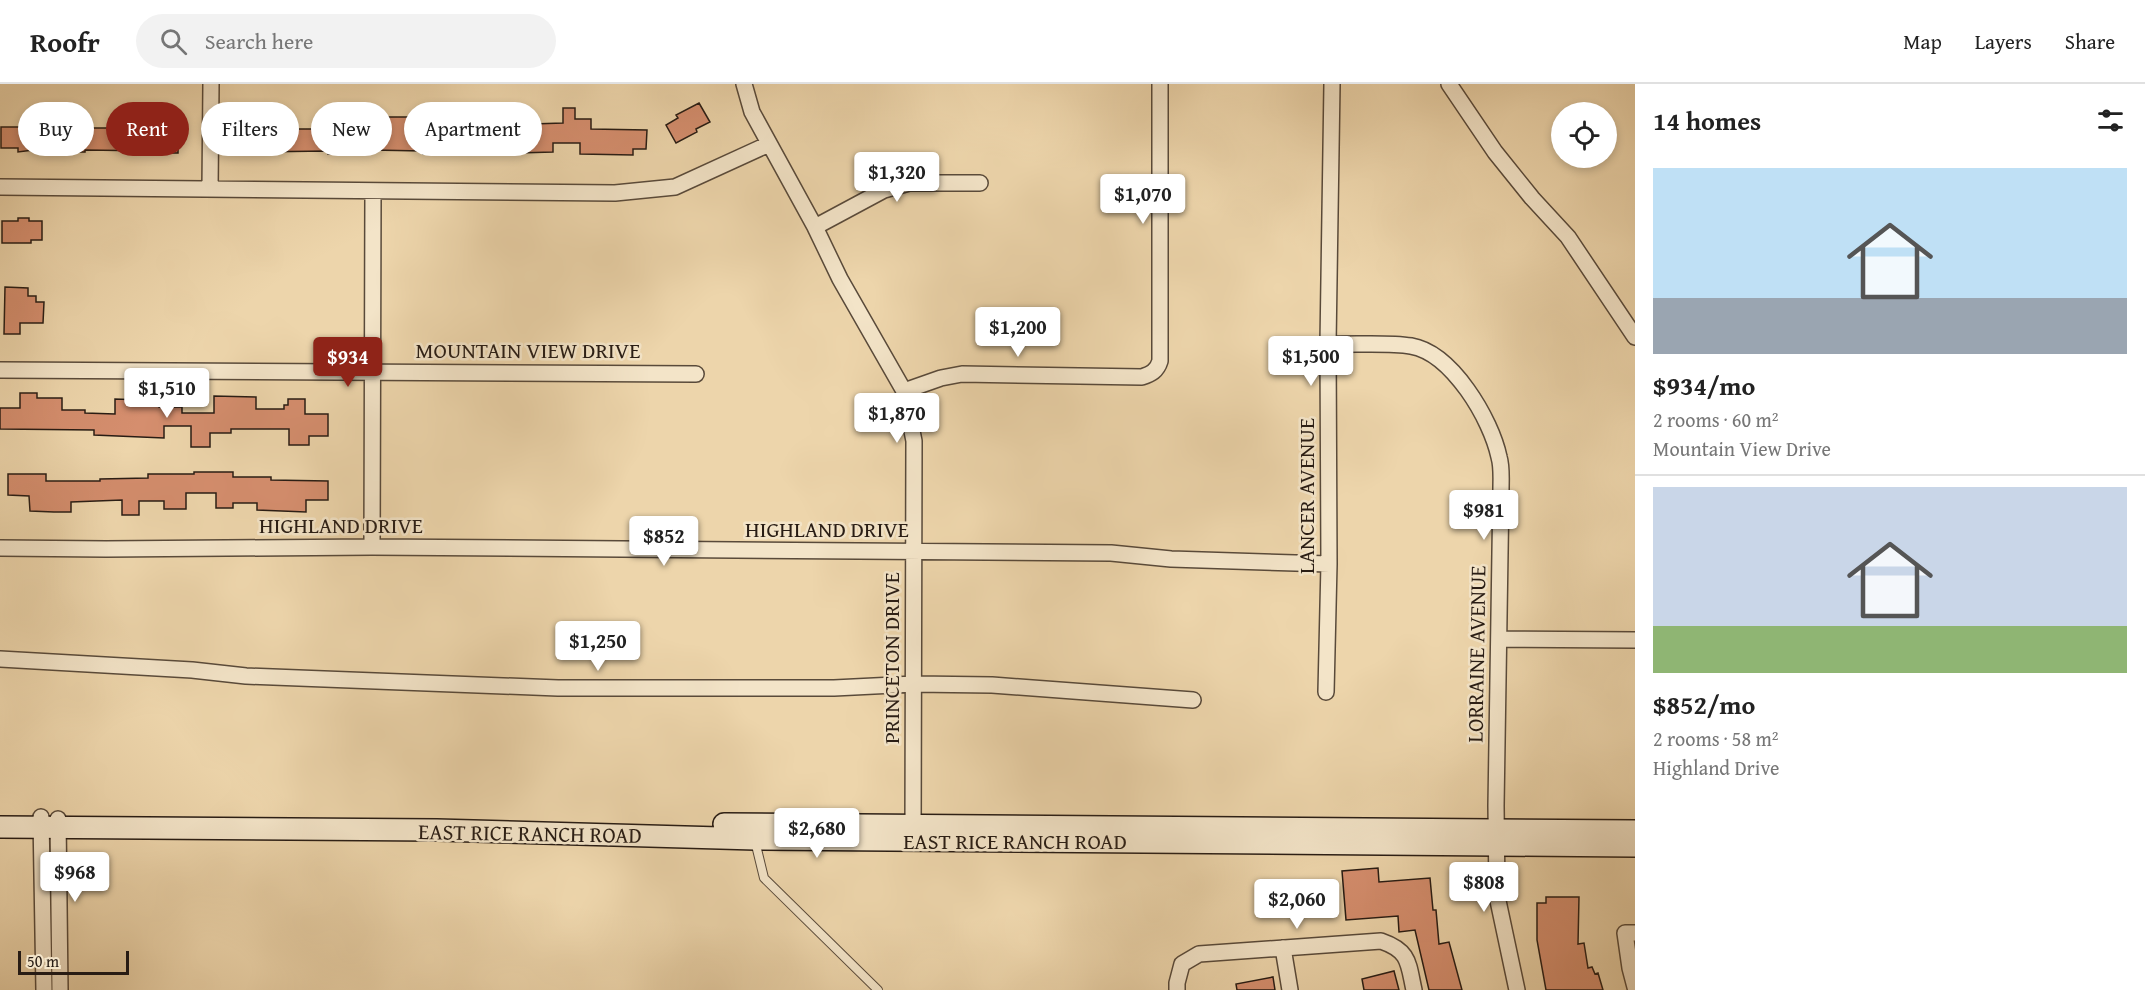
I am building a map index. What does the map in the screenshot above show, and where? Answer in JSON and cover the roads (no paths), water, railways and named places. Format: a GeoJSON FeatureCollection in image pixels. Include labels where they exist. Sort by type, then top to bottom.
{"type":"FeatureCollection","features":[{"type":"Feature","properties":{"kind":"main road","name":"EAST RICE RANCH ROAD"},"geometry":{"type":"LineString","coordinates":[[0,816],[50,822],[437,831],[1496,838],[1635,846]]}},
{"type":"Feature","properties":{"kind":"main road","name":"EAST RICE RANCH ROAD"},"geometry":{"type":"LineString","coordinates":[[0,827],[50,822]]}},
{"type":"Feature","properties":{"kind":"main road","name":"EAST RICE RANCH ROAD"},"geometry":{"type":"LineString","coordinates":[[1496,838],[1635,831]]}},
{"type":"Feature","properties":{"kind":"street"},"geometry":{"type":"LineString","coordinates":[[210,189],[211,84]]}},
{"type":"Feature","properties":{"kind":"street","name":"PRINCETON DRIVE"},"geometry":{"type":"LineString","coordinates":[[744,84],[752,112],[815,227],[840,279],[904,392],[914,441],[913,833]]}},
{"type":"Feature","properties":{"kind":"street"},"geometry":{"type":"LineString","coordinates":[[904,392],[941,378],[962,374],[1142,377],[1158,368],[1160,361],[1160,84]]}},
{"type":"Feature","properties":{"kind":"street","name":"LANCER AVENUE"},"geometry":{"type":"LineString","coordinates":[[1326,692],[1332,84]]}},
{"type":"Feature","properties":{"kind":"street"},"geometry":{"type":"LineString","coordinates":[[1449,84],[1495,152],[1532,198],[1568,237],[1635,337]]}},
{"type":"Feature","properties":{"kind":"street"},"geometry":{"type":"LineString","coordinates":[[0,187],[615,193],[675,187],[769,144]]}},
{"type":"Feature","properties":{"kind":"street"},"geometry":{"type":"LineString","coordinates":[[815,227],[884,190],[909,183],[980,183]]}},
{"type":"Feature","properties":{"kind":"street"},"geometry":{"type":"LineString","coordinates":[[372,547],[373,191]]}},
{"type":"Feature","properties":{"kind":"street","name":"LORRAINE AVENUE"},"geometry":{"type":"LineString","coordinates":[[1328,344],[1412,346],[1432,355],[1451,370],[1478,408],[1491,430],[1500,458],[1497,896],[1517,990]]}},
{"type":"Feature","properties":{"kind":"street","name":"MOUNTAIN VIEW DRIVE"},"geometry":{"type":"LineString","coordinates":[[0,370],[696,374]]}},
{"type":"Feature","properties":{"kind":"street","name":"HIGHLAND DRIVE"},"geometry":{"type":"LineString","coordinates":[[0,548],[372,547],[1111,553],[1172,559],[1329,564]]}},
{"type":"Feature","properties":{"kind":"street"},"geometry":{"type":"LineString","coordinates":[[1499,639],[1635,640]]}},
{"type":"Feature","properties":{"kind":"street"},"geometry":{"type":"LineString","coordinates":[[0,659],[192,670],[246,676],[558,688],[834,688],[914,684],[992,685],[1193,700]]}},
{"type":"Feature","properties":{"kind":"street"},"geometry":{"type":"LineString","coordinates":[[44,990],[50,822]]}},
{"type":"Feature","properties":{"kind":"street"},"geometry":{"type":"LineString","coordinates":[[50,822],[60,990]]}},
{"type":"Feature","properties":{"kind":"street"},"geometry":{"type":"LineString","coordinates":[[1630,933],[1630,968],[1635,987]]}},
{"type":"Feature","properties":{"kind":"street"},"geometry":{"type":"LineString","coordinates":[[1177,990],[1182,964],[1199,954],[1382,941],[1398,947],[1407,960],[1414,990]]}},
{"type":"Feature","properties":{"kind":"street"},"geometry":{"type":"LineString","coordinates":[[1283,948],[1290,990]]}},
{"type":"Feature","properties":{"kind":"lane"},"geometry":{"type":"LineString","coordinates":[[755,832],[764,878],[878,990]]}}]}
